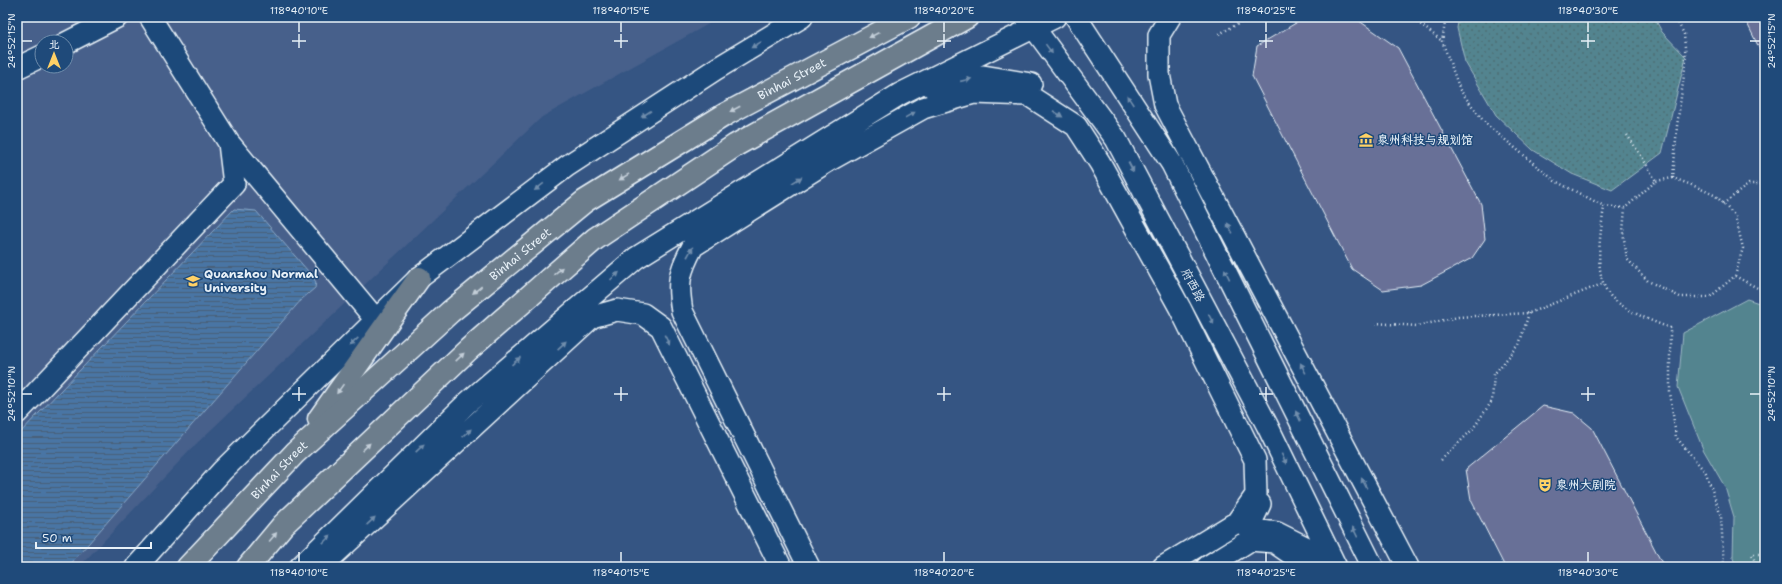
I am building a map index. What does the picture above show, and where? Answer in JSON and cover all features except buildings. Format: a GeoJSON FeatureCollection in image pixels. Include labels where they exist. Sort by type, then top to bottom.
{"type":"FeatureCollection","features":[{"type":"Feature","properties":{"kind":"main road","name":"Binhai Street"},"geometry":{"type":"LineString","coordinates":[[188,567],[295,453],[450,312],[585,201],[726,114],[909,17]]}},
{"type":"Feature","properties":{"kind":"main road"},"geometry":{"type":"LineString","coordinates":[[248,567],[283,525],[458,359],[595,239],[736,145],[967,17]]}},
{"type":"Feature","properties":{"kind":"main road"},"geometry":{"type":"LineString","coordinates":[[295,453],[419,278]]}},
{"type":"Feature","properties":{"kind":"street"},"geometry":{"type":"LineString","coordinates":[[74,39],[117,17]]}},
{"type":"Feature","properties":{"kind":"street"},"geometry":{"type":"LineString","coordinates":[[150,17],[229,143],[376,320]]}},
{"type":"Feature","properties":{"kind":"street"},"geometry":{"type":"LineString","coordinates":[[136,567],[222,471],[419,278],[567,166],[716,69],[776,24],[802,17]]}},
{"type":"Feature","properties":{"kind":"street"},"geometry":{"type":"LineString","coordinates":[[300,567],[466,404],[636,258],[900,94],[1030,22],[1055,17]]}},
{"type":"Feature","properties":{"kind":"street"},"geometry":{"type":"LineString","coordinates":[[1076,17],[1172,164]]}},
{"type":"Feature","properties":{"kind":"street"},"geometry":{"type":"LineString","coordinates":[[1158,17],[1148,33],[1147,78],[1150,106],[1172,164],[1373,567]]}},
{"type":"Feature","properties":{"kind":"street"},"geometry":{"type":"LineString","coordinates":[[1170,17],[1159,35],[1159,74],[1165,105],[1408,567]]}},
{"type":"Feature","properties":{"kind":"street","name":"府西路"},"geometry":{"type":"LineString","coordinates":[[1030,22],[1116,140],[1267,424],[1336,567]]}},
{"type":"Feature","properties":{"kind":"street"},"geometry":{"type":"LineString","coordinates":[[17,68],[34,60]]}},
{"type":"Feature","properties":{"kind":"street"},"geometry":{"type":"LineString","coordinates":[[900,94],[983,76],[1031,84],[1066,102],[1116,140]]}},
{"type":"Feature","properties":{"kind":"street"},"geometry":{"type":"LineString","coordinates":[[809,567],[682,311],[678,288],[684,264],[693,246],[828,161],[923,108],[974,93],[1028,95],[1076,126],[1100,163],[1180,308],[1255,460],[1256,496],[1237,522],[1164,567]]}},
{"type":"Feature","properties":{"kind":"street"},"geometry":{"type":"LineString","coordinates":[[17,413],[234,184],[229,143]]}},
{"type":"Feature","properties":{"kind":"street"},"geometry":{"type":"LineString","coordinates":[[682,230],[671,258],[669,289],[673,320],[796,567]]}},
{"type":"Feature","properties":{"kind":"street"},"geometry":{"type":"LineString","coordinates":[[582,304],[618,298],[646,302],[673,320]]}},
{"type":"Feature","properties":{"kind":"street"},"geometry":{"type":"LineString","coordinates":[[323,567],[324,564],[592,317],[617,310],[643,314],[661,327],[781,567]]}},
{"type":"Feature","properties":{"kind":"street"},"geometry":{"type":"LineString","coordinates":[[1185,567],[1248,528],[1264,497],[1267,424]]}},
{"type":"Feature","properties":{"kind":"street"},"geometry":{"type":"LineString","coordinates":[[1248,528],[1277,533],[1305,547],[1329,567]]}},
{"type":"Feature","properties":{"kind":"street"},"geometry":{"type":"LineString","coordinates":[[1207,567],[1250,540],[1274,542],[1303,562],[1305,567]]}},
{"type":"Feature","properties":{"kind":"path"},"geometry":{"type":"LineString","coordinates":[[1219,34],[1251,17]]}},
{"type":"Feature","properties":{"kind":"path"},"geometry":{"type":"LineString","coordinates":[[1411,17],[1442,41]]}},
{"type":"Feature","properties":{"kind":"path"},"geometry":{"type":"LineString","coordinates":[[1446,17],[1442,41],[1460,90],[1484,124],[1555,181],[1604,206],[1625,208],[1656,181],[1673,178],[1716,196],[1735,216],[1743,248],[1735,276],[1710,297],[1680,297],[1648,281],[1627,259],[1624,232],[1625,208]]}},
{"type":"Feature","properties":{"kind":"path"},"geometry":{"type":"LineString","coordinates":[[1673,178],[1677,126],[1686,61],[1684,34],[1675,17]]}},
{"type":"Feature","properties":{"kind":"path"},"geometry":{"type":"LineString","coordinates":[[1627,135],[1642,156],[1656,181]]}},
{"type":"Feature","properties":{"kind":"path"},"geometry":{"type":"LineString","coordinates":[[1723,204],[1749,184],[1765,184]]}},
{"type":"Feature","properties":{"kind":"path"},"geometry":{"type":"LineString","coordinates":[[1604,206],[1598,255],[1602,284],[1615,302],[1644,318],[1670,328],[1670,392],[1676,437],[1706,473],[1721,516],[1724,567]]}},
{"type":"Feature","properties":{"kind":"path"},"geometry":{"type":"LineString","coordinates":[[1735,276],[1765,292]]}},
{"type":"Feature","properties":{"kind":"path"},"geometry":{"type":"LineString","coordinates":[[1375,323],[1417,326],[1458,318],[1529,313],[1602,284]]}},
{"type":"Feature","properties":{"kind":"path"},"geometry":{"type":"LineString","coordinates":[[1441,460],[1472,430],[1492,401],[1494,374],[1519,345],[1529,313]]}},
{"type":"Feature","properties":{"kind":"path"},"geometry":{"type":"LineString","coordinates":[[1765,442],[1761,456],[1765,473]]}},
{"type":"Feature","properties":{"kind":"path"},"geometry":{"type":"LineString","coordinates":[[1765,530],[1762,530],[1765,534]]}},
{"type":"Feature","properties":{"kind":"path"},"geometry":{"type":"LineString","coordinates":[[1757,567],[1752,554],[1765,554]]}},
{"type":"Feature","properties":{"kind":"shaded area","name":"Quanzhou Normal University"},"geometry":{"type":"Polygon","coordinates":[[[17,17],[721,17],[542,117],[196,444],[79,567],[17,567],[17,17]]]}},
{"type":"Feature","properties":{"kind":"shaded area"},"geometry":{"type":"Polygon","coordinates":[[[234,209],[256,211],[308,271],[316,282],[315,288],[302,299],[68,567],[17,567],[17,436],[234,209]]]}},
{"type":"Feature","properties":{"kind":"green space"},"geometry":{"type":"Polygon","coordinates":[[[1459,17],[1654,17],[1662,32],[1686,57],[1662,153],[1612,190],[1572,174],[1533,150],[1496,115],[1465,62],[1457,28],[1459,17]]]}},
{"type":"Feature","properties":{"kind":"green space"},"geometry":{"type":"Polygon","coordinates":[[[1747,299],[1765,305],[1765,567],[1736,567],[1733,558],[1734,517],[1725,487],[1703,449],[1678,387],[1683,333],[1747,299]]]}},
{"type":"Feature","properties":{"kind":"place","name":"泉州科技与规划馆"},"geometry":{"type":"Point","coordinates":[1366,140]}},
{"type":"Feature","properties":{"kind":"place","name":"Quanzhou Normal University"},"geometry":{"type":"Point","coordinates":[193,281]}},
{"type":"Feature","properties":{"kind":"place","name":"泉州大剧院"},"geometry":{"type":"Point","coordinates":[1545,485]}}]}
